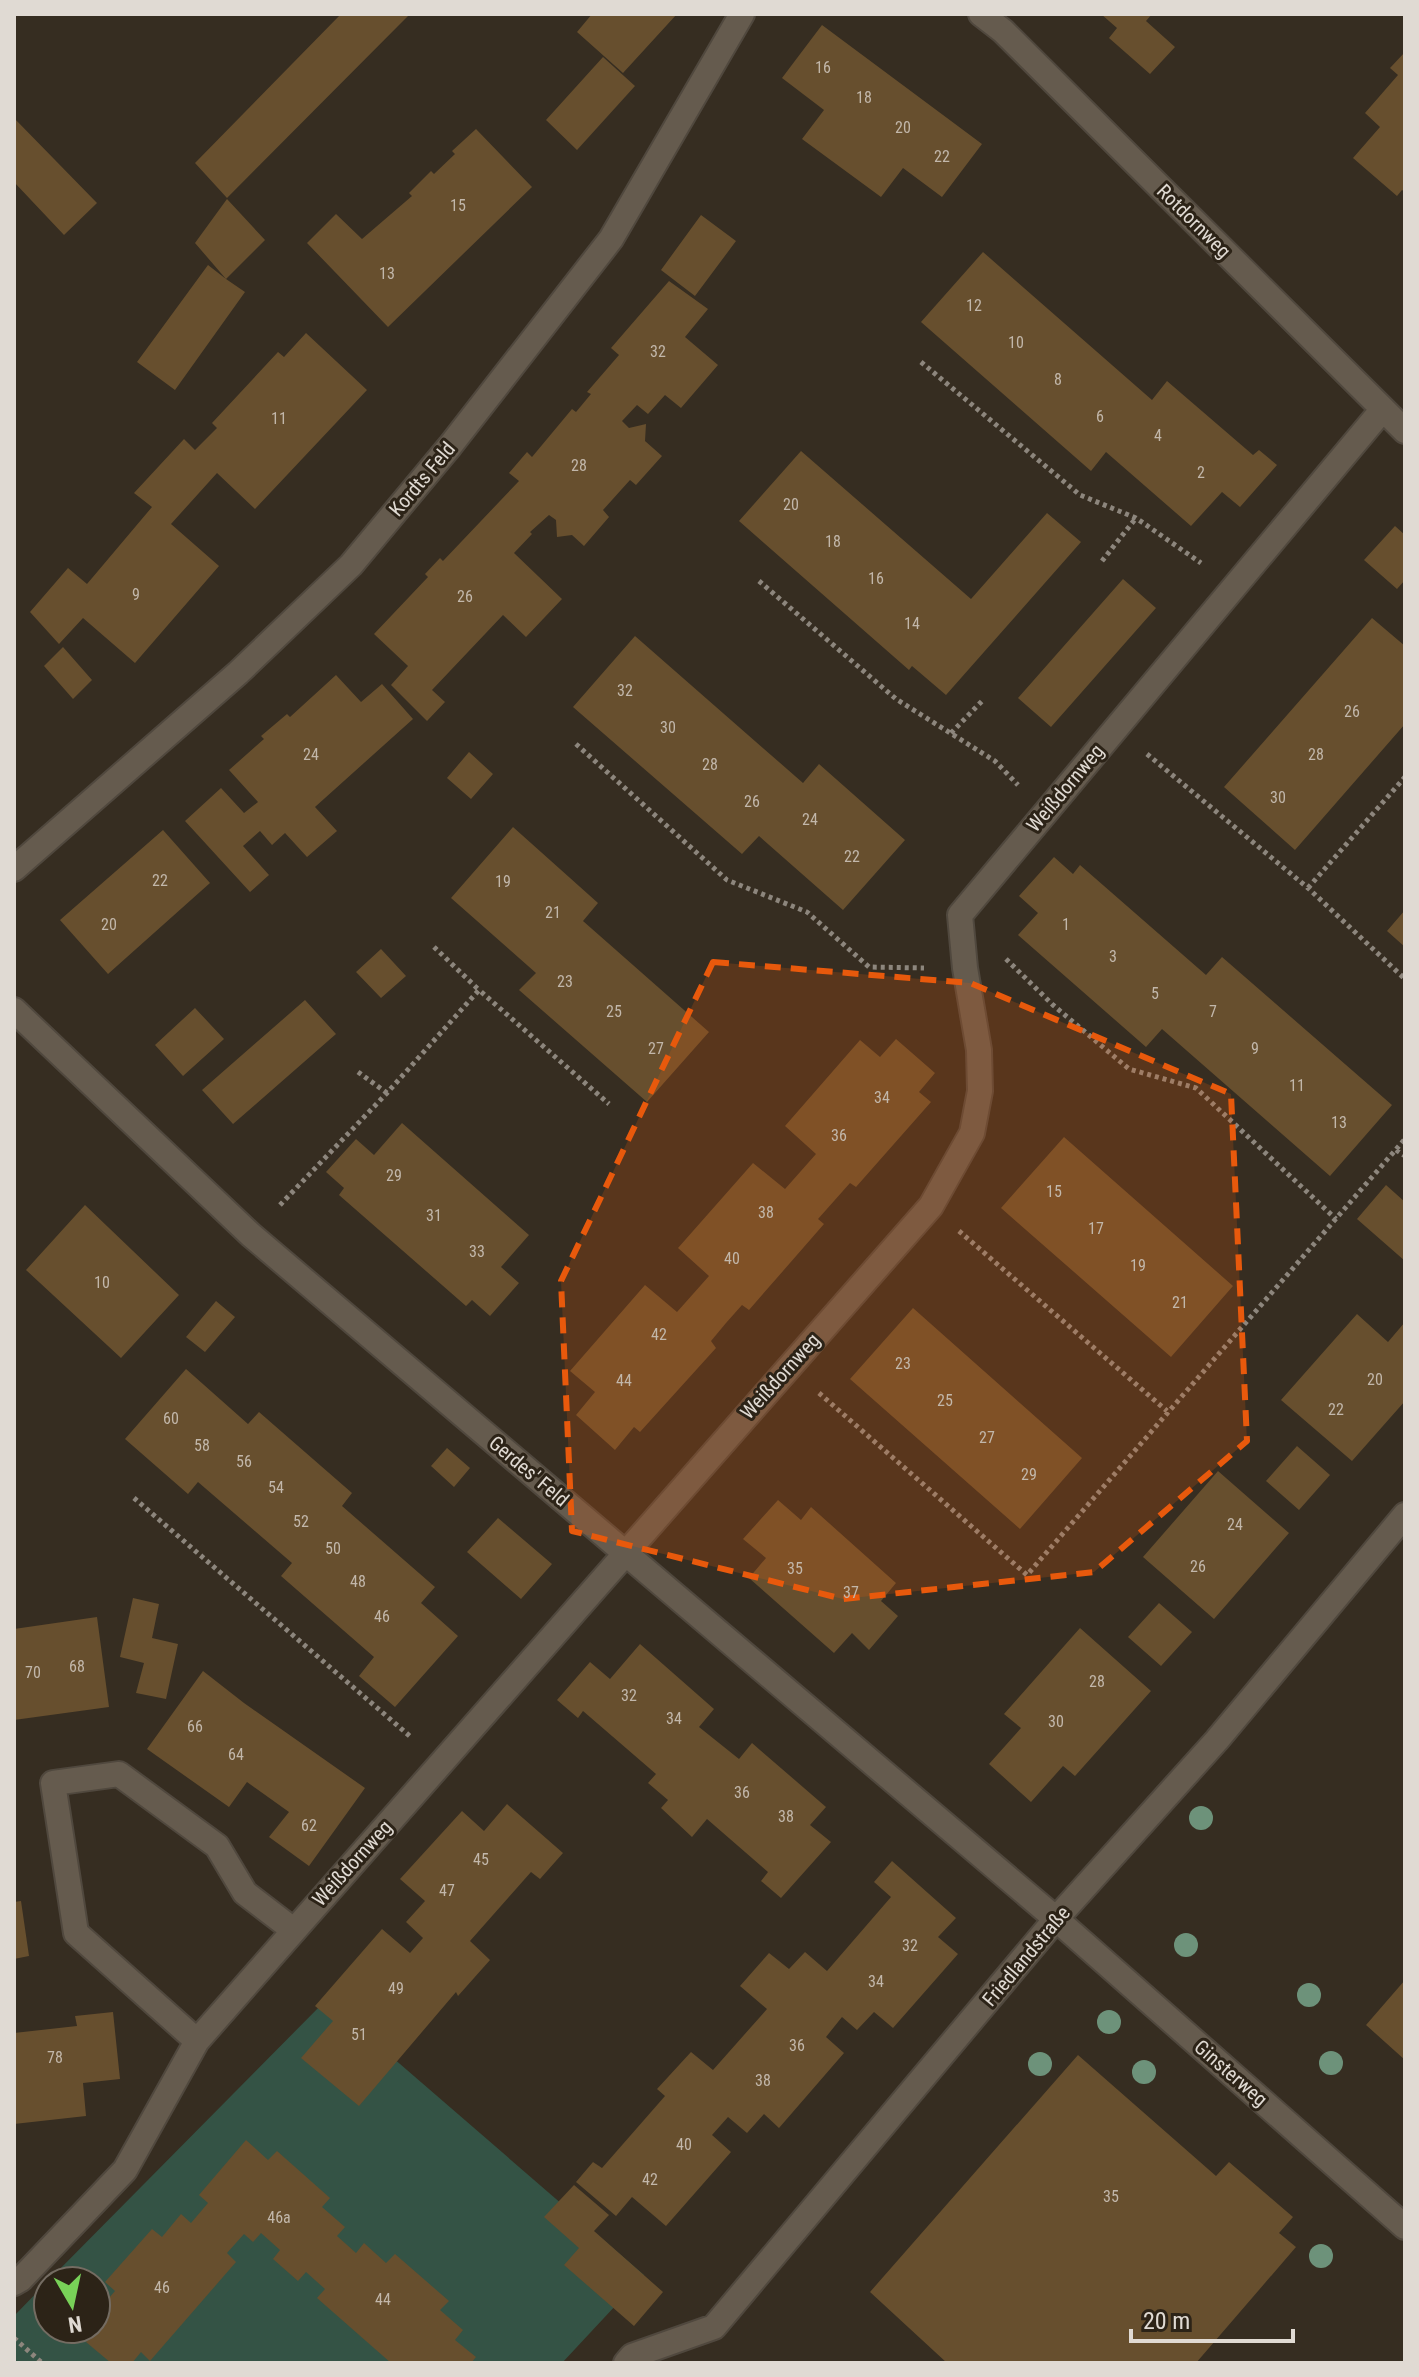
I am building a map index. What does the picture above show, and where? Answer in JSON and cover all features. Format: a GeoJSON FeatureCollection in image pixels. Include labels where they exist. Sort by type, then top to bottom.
{"type":"FeatureCollection","features":[{"type":"Feature","properties":{"kind":"street","name":"Kordts Feld"},"geometry":{"type":"LineString","coordinates":[[14,869],[238,673],[351,565],[450,446],[611,239],[742,14]]}},
{"type":"Feature","properties":{"kind":"street","name":"Rotdornweg"},"geometry":{"type":"LineString","coordinates":[[981,14],[1015,42],[1405,431]]}},
{"type":"Feature","properties":{"kind":"street","name":"Weißdornweg"},"geometry":{"type":"LineString","coordinates":[[16,2279],[125,2170],[197,2041],[292,1929],[442,1764],[624,1552],[931,1206],[972,1133],[980,1091],[979,1050],[965,968],[960,915],[1383,409]]}},
{"type":"Feature","properties":{"kind":"street","name":"Gerdes' Feld"},"geometry":{"type":"LineString","coordinates":[[14,1010],[251,1235],[1056,1919]]}},
{"type":"Feature","properties":{"kind":"street","name":"Friedlandstraße"},"geometry":{"type":"LineString","coordinates":[[626,2363],[632,2356],[714,2327],[1056,1919],[1217,1740],[1405,1515]]}},
{"type":"Feature","properties":{"kind":"street"},"geometry":{"type":"LineString","coordinates":[[197,2041],[76,1933],[53,1783],[119,1774],[217,1846],[245,1893],[292,1929]]}},
{"type":"Feature","properties":{"kind":"street","name":"Ginsterweg"},"geometry":{"type":"LineString","coordinates":[[1056,1919],[1405,2227]]}},
{"type":"Feature","properties":{"kind":"path"},"geometry":{"type":"LineString","coordinates":[[921,362],[1080,495],[1136,518],[1234,586]]}},
{"type":"Feature","properties":{"kind":"path"},"geometry":{"type":"LineString","coordinates":[[1102,561],[1136,518]]}},
{"type":"Feature","properties":{"kind":"path"},"geometry":{"type":"LineString","coordinates":[[759,581],[896,699],[995,761],[1044,813]]}},
{"type":"Feature","properties":{"kind":"path"},"geometry":{"type":"LineString","coordinates":[[951,733],[984,699]]}},
{"type":"Feature","properties":{"kind":"path"},"geometry":{"type":"LineString","coordinates":[[1115,728],[1308,888],[1405,979]]}},
{"type":"Feature","properties":{"kind":"path"},"geometry":{"type":"LineString","coordinates":[[576,744],[727,880],[807,912],[869,967],[965,968]]}},
{"type":"Feature","properties":{"kind":"path"},"geometry":{"type":"LineString","coordinates":[[1308,888],[1405,777]]}},
{"type":"Feature","properties":{"kind":"path"},"geometry":{"type":"LineString","coordinates":[[960,915],[1053,1005],[1129,1069],[1196,1088],[1336,1219]]}},
{"type":"Feature","properties":{"kind":"path"},"geometry":{"type":"LineString","coordinates":[[434,947],[609,1104]]}},
{"type":"Feature","properties":{"kind":"path"},"geometry":{"type":"LineString","coordinates":[[251,1235],[387,1093],[479,990]]}},
{"type":"Feature","properties":{"kind":"path"},"geometry":{"type":"LineString","coordinates":[[358,1072],[387,1093]]}},
{"type":"Feature","properties":{"kind":"path"},"geometry":{"type":"LineString","coordinates":[[788,1366],[1027,1575],[1405,1139]]}},
{"type":"Feature","properties":{"kind":"path"},"geometry":{"type":"LineString","coordinates":[[1396,1150],[1405,1156]]}},
{"type":"Feature","properties":{"kind":"path"},"geometry":{"type":"LineString","coordinates":[[931,1206],[1167,1411]]}},
{"type":"Feature","properties":{"kind":"path"},"geometry":{"type":"LineString","coordinates":[[134,1498],[442,1764]]}},
{"type":"Feature","properties":{"kind":"path"},"geometry":{"type":"LineString","coordinates":[[14,2338],[42,2363]]}},
{"type":"Feature","properties":{"kind":"highlighted area"},"geometry":{"type":"Polygon","coordinates":[[[713,962],[970,983],[1231,1094],[1247,1441],[1094,1572],[843,1599],[572,1531],[561,1281],[713,962]]]}},
{"type":"Feature","properties":{"kind":"green space"},"geometry":{"type":"Polygon","coordinates":[[[326,2000],[644,2275],[562,2363],[14,2363],[14,2316],[32,2297],[32,2345],[112,2345],[112,2265],[64,2265],[326,2000]]]}},
{"type":"Feature","properties":{"kind":"building"},"geometry":{"type":"Polygon","coordinates":[[[341,14],[410,14],[227,198],[195,163],[341,14]]]}},
{"type":"Feature","properties":{"kind":"building"},"geometry":{"type":"Polygon","coordinates":[[[592,14],[677,14],[623,73],[577,32],[592,14]]]}},
{"type":"Feature","properties":{"kind":"building"},"geometry":{"type":"Polygon","coordinates":[[[1101,14],[1152,14],[1146,21],[1175,47],[1150,74],[1109,38],[1117,28],[1101,14]]]}},
{"type":"Feature","properties":{"kind":"building"},"geometry":{"type":"Polygon","coordinates":[[[822,25],[982,144],[942,197],[903,168],[881,197],[802,139],[824,110],[782,78],[822,25]]]}},
{"type":"Feature","properties":{"kind":"building"},"geometry":{"type":"Polygon","coordinates":[[[1405,52],[1405,192],[1402,190],[1397,196],[1353,158],[1380,127],[1365,113],[1398,75],[1390,68],[1405,52]]]}},
{"type":"Feature","properties":{"kind":"building"},"geometry":{"type":"Polygon","coordinates":[[[603,57],[635,86],[577,150],[546,120],[603,57]]]}},
{"type":"Feature","properties":{"kind":"building"},"geometry":{"type":"Polygon","coordinates":[[[14,118],[97,203],[64,235],[14,182],[14,118]]]}},
{"type":"Feature","properties":{"kind":"building"},"geometry":{"type":"Polygon","coordinates":[[[476,129],[532,187],[388,327],[307,243],[336,214],[362,239],[412,196],[409,193],[431,171],[434,174],[455,154],[452,151],[476,129]]]}},
{"type":"Feature","properties":{"kind":"building"},"geometry":{"type":"Polygon","coordinates":[[[227,199],[265,240],[226,279],[195,243],[227,199]]]}},
{"type":"Feature","properties":{"kind":"building"},"geometry":{"type":"Polygon","coordinates":[[[701,215],[736,241],[695,296],[661,270],[701,215]]]}},
{"type":"Feature","properties":{"kind":"building"},"geometry":{"type":"Polygon","coordinates":[[[983,252],[1152,400],[1167,381],[1253,455],[1259,450],[1277,465],[1240,507],[1222,492],[1191,526],[1106,452],[1091,471],[921,322],[983,252]]]}},
{"type":"Feature","properties":{"kind":"building"},"geometry":{"type":"Polygon","coordinates":[[[208,265],[245,292],[175,390],[137,362],[208,265]]]}},
{"type":"Feature","properties":{"kind":"building"},"geometry":{"type":"Polygon","coordinates":[[[669,281],[708,309],[685,337],[718,365],[681,408],[665,395],[648,414],[637,405],[622,421],[629,428],[646,424],[645,441],[662,456],[636,485],[630,480],[603,510],[609,517],[584,546],[572,535],[557,537],[556,520],[549,515],[530,532],[532,534],[514,553],[562,599],[526,637],[503,615],[432,690],[445,702],[427,721],[391,685],[408,666],[374,634],[428,577],[425,574],[440,558],[443,561],[519,481],[509,473],[527,452],[532,457],[572,409],[576,412],[591,394],[587,392],[619,355],[611,348],[669,281]]]}},
{"type":"Feature","properties":{"kind":"building"},"geometry":{"type":"Polygon","coordinates":[[[306,333],[367,390],[255,509],[217,473],[171,524],[219,566],[135,663],[83,618],[59,644],[30,612],[68,568],[87,584],[152,507],[134,493],[184,439],[195,450],[217,428],[212,423],[278,352],[284,357],[306,333]]]}},
{"type":"Feature","properties":{"kind":"building"},"geometry":{"type":"Polygon","coordinates":[[[801,451],[971,599],[1047,513],[1081,542],[946,695],[912,666],[909,670],[739,521],[801,451]]]}},
{"type":"Feature","properties":{"kind":"building"},"geometry":{"type":"Polygon","coordinates":[[[1395,526],[1405,535],[1405,580],[1397,589],[1364,560],[1395,526]]]}},
{"type":"Feature","properties":{"kind":"building"},"geometry":{"type":"Polygon","coordinates":[[[1123,579],[1156,608],[1051,727],[1018,698],[1123,579]]]}},
{"type":"Feature","properties":{"kind":"building"},"geometry":{"type":"Polygon","coordinates":[[[1372,618],[1405,646],[1405,724],[1295,850],[1224,787],[1372,618]]]}},
{"type":"Feature","properties":{"kind":"building"},"geometry":{"type":"Polygon","coordinates":[[[635,636],[803,783],[819,764],[905,840],[843,910],[759,836],[742,854],[573,707],[635,636]]]}},
{"type":"Feature","properties":{"kind":"building"},"geometry":{"type":"Polygon","coordinates":[[[63,647],[92,680],[73,699],[44,666],[63,647]]]}},
{"type":"Feature","properties":{"kind":"building"},"geometry":{"type":"Polygon","coordinates":[[[336,675],[361,702],[382,684],[413,719],[315,807],[337,831],[307,857],[285,833],[272,845],[260,831],[243,846],[269,875],[250,892],[185,821],[221,788],[244,813],[258,802],[229,770],[264,739],[261,736],[287,714],[290,717],[336,675]]]}},
{"type":"Feature","properties":{"kind":"building"},"geometry":{"type":"Polygon","coordinates":[[[469,752],[493,774],[471,799],[447,778],[469,752]]]}},
{"type":"Feature","properties":{"kind":"building"},"geometry":{"type":"Polygon","coordinates":[[[513,827],[598,903],[583,921],[709,1032],[647,1102],[519,990],[536,973],[451,898],[513,827]]]}},
{"type":"Feature","properties":{"kind":"building"},"geometry":{"type":"Polygon","coordinates":[[[163,830],[210,883],[108,974],[60,920],[163,830]]]}},
{"type":"Feature","properties":{"kind":"building"},"geometry":{"type":"Polygon","coordinates":[[[1054,857],[1073,874],[1080,865],[1206,975],[1222,957],[1392,1105],[1330,1176],[1162,1029],[1146,1047],[1018,935],[1038,913],[1019,896],[1054,857]]]}},
{"type":"Feature","properties":{"kind":"building"},"geometry":{"type":"Polygon","coordinates":[[[1405,910],[1405,947],[1387,931],[1405,910]]]}},
{"type":"Feature","properties":{"kind":"building"},"geometry":{"type":"Polygon","coordinates":[[[381,949],[406,976],[381,998],[356,972],[381,949]]]}},
{"type":"Feature","properties":{"kind":"building"},"geometry":{"type":"Polygon","coordinates":[[[305,1000],[336,1034],[233,1124],[202,1090],[305,1000]]]}},
{"type":"Feature","properties":{"kind":"building"},"geometry":{"type":"Polygon","coordinates":[[[195,1008],[224,1039],[183,1076],[155,1045],[195,1008]]]}},
{"type":"Feature","properties":{"kind":"building"},"geometry":{"type":"Polygon","coordinates":[[[896,1039],[935,1073],[919,1092],[931,1102],[856,1187],[850,1183],[818,1219],[824,1224],[749,1310],[742,1305],[726,1323],[711,1341],[716,1348],[640,1432],[634,1427],[615,1450],[576,1415],[595,1392],[570,1371],[645,1285],[677,1312],[709,1276],[678,1248],[753,1163],[785,1189],[816,1154],[785,1126],[860,1040],[880,1057],[896,1039]]]}},
{"type":"Feature","properties":{"kind":"building"},"geometry":{"type":"Polygon","coordinates":[[[402,1123],[529,1235],[501,1267],[519,1283],[490,1316],[472,1300],[466,1306],[339,1195],[344,1188],[326,1172],[356,1139],[374,1155],[402,1123]]]}},
{"type":"Feature","properties":{"kind":"building"},"geometry":{"type":"Polygon","coordinates":[[[1064,1137],[1233,1286],[1171,1357],[1001,1208],[1064,1137]]]}},
{"type":"Feature","properties":{"kind":"building"},"geometry":{"type":"Polygon","coordinates":[[[1386,1185],[1405,1202],[1405,1261],[1357,1219],[1386,1185]]]}},
{"type":"Feature","properties":{"kind":"building"},"geometry":{"type":"Polygon","coordinates":[[[85,1205],[179,1295],[121,1358],[26,1270],[85,1205]]]}},
{"type":"Feature","properties":{"kind":"building"},"geometry":{"type":"Polygon","coordinates":[[[216,1301],[235,1317],[205,1352],[186,1337],[216,1301]]]}},
{"type":"Feature","properties":{"kind":"building"},"geometry":{"type":"Polygon","coordinates":[[[913,1308],[1082,1458],[1020,1529],[850,1379],[913,1308]]]}},
{"type":"Feature","properties":{"kind":"building"},"geometry":{"type":"Polygon","coordinates":[[[1357,1314],[1388,1342],[1405,1322],[1405,1401],[1352,1461],[1281,1400],[1357,1314]]]}},
{"type":"Feature","properties":{"kind":"building"},"geometry":{"type":"Polygon","coordinates":[[[186,1369],[248,1424],[259,1412],[352,1493],[342,1506],[435,1587],[421,1603],[458,1636],[395,1707],[359,1676],[374,1657],[281,1576],[292,1563],[198,1482],[188,1494],[125,1439],[186,1369]]]}},
{"type":"Feature","properties":{"kind":"building"},"geometry":{"type":"Polygon","coordinates":[[[1297,1446],[1330,1475],[1299,1510],[1266,1481],[1297,1446]]]}},
{"type":"Feature","properties":{"kind":"building"},"geometry":{"type":"Polygon","coordinates":[[[447,1448],[470,1468],[454,1487],[431,1466],[447,1448]]]}},
{"type":"Feature","properties":{"kind":"building"},"geometry":{"type":"Polygon","coordinates":[[[1218,1471],[1289,1533],[1214,1619],[1143,1557],[1218,1471]]]}},
{"type":"Feature","properties":{"kind":"building"},"geometry":{"type":"Polygon","coordinates":[[[778,1500],[801,1520],[811,1507],[896,1583],[881,1601],[898,1616],[869,1650],[852,1633],[834,1653],[749,1578],[766,1558],[743,1539],[778,1500]]]}},
{"type":"Feature","properties":{"kind":"building"},"geometry":{"type":"Polygon","coordinates":[[[498,1518],[552,1564],[521,1599],[467,1552],[498,1518]]]}},
{"type":"Feature","properties":{"kind":"building"},"geometry":{"type":"Polygon","coordinates":[[[133,1598],[159,1604],[152,1638],[178,1644],[166,1699],[136,1693],[144,1663],[120,1657],[133,1598]]]}},
{"type":"Feature","properties":{"kind":"building"},"geometry":{"type":"Polygon","coordinates":[[[1159,1603],[1192,1632],[1161,1666],[1128,1637],[1159,1603]]]}},
{"type":"Feature","properties":{"kind":"building"},"geometry":{"type":"Polygon","coordinates":[[[97,1617],[109,1707],[14,1720],[14,1629],[97,1617]]]}},
{"type":"Feature","properties":{"kind":"building"},"geometry":{"type":"Polygon","coordinates":[[[1080,1628],[1151,1691],[1075,1776],[1063,1766],[1031,1802],[989,1764],[1021,1728],[1004,1714],[1080,1628]]]}},
{"type":"Feature","properties":{"kind":"building"},"geometry":{"type":"Polygon","coordinates":[[[640,1644],[714,1709],[699,1727],[739,1759],[752,1743],[826,1807],[810,1825],[831,1842],[781,1898],[761,1881],[768,1872],[707,1819],[692,1837],[661,1808],[668,1800],[648,1783],[656,1774],[583,1711],[578,1718],[557,1700],[590,1662],[610,1679],[640,1644]]]}},
{"type":"Feature","properties":{"kind":"building"},"geometry":{"type":"Polygon","coordinates":[[[203,1671],[365,1788],[309,1866],[269,1837],[289,1812],[247,1782],[229,1807],[147,1749],[203,1671]]]}},
{"type":"Feature","properties":{"kind":"building"},"geometry":{"type":"Polygon","coordinates":[[[507,1804],[563,1853],[540,1879],[531,1872],[470,1941],[490,1960],[458,1996],[456,1992],[359,2106],[301,2058],[333,2021],[315,2006],[382,1929],[410,1953],[423,1938],[406,1922],[425,1901],[400,1879],[462,1811],[484,1831],[507,1804]]]}},
{"type":"Feature","properties":{"kind":"building"},"geometry":{"type":"Polygon","coordinates":[[[892,1861],[956,1918],[938,1937],[958,1954],[893,2028],[874,2012],[857,2030],[842,2017],[826,2037],[844,2053],[779,2128],[764,2114],[747,2133],[728,2117],[712,2135],[731,2152],[666,2226],[632,2197],[616,2216],[576,2182],[593,2162],[602,2168],[665,2096],[657,2089],[691,2052],[713,2070],[767,2009],[740,1986],[769,1953],[789,1969],[805,1952],[827,1971],[891,1897],[874,1882],[892,1861]]]}},
{"type":"Feature","properties":{"kind":"building"},"geometry":{"type":"Polygon","coordinates":[[[21,1901],[29,1956],[14,1959],[14,1902],[21,1901]]]}},
{"type":"Feature","properties":{"kind":"building"},"geometry":{"type":"Polygon","coordinates":[[[1405,1980],[1405,2060],[1366,2025],[1405,1980]]]}},
{"type":"Feature","properties":{"kind":"building"},"geometry":{"type":"Polygon","coordinates":[[[113,2012],[120,2079],[83,2083],[86,2116],[14,2124],[14,2033],[77,2026],[75,2016],[113,2012]]]}},
{"type":"Feature","properties":{"kind":"building"},"geometry":{"type":"Polygon","coordinates":[[[1078,2055],[1216,2176],[1229,2162],[1293,2217],[1279,2233],[1296,2247],[1196,2363],[947,2363],[870,2292],[1078,2055]]]}},
{"type":"Feature","properties":{"kind":"building"},"geometry":{"type":"Polygon","coordinates":[[[246,2140],[268,2160],[277,2151],[330,2198],[322,2207],[345,2227],[337,2236],[356,2253],[364,2243],[386,2263],[395,2254],[449,2301],[440,2310],[463,2330],[455,2340],[476,2357],[471,2363],[391,2363],[317,2298],[325,2289],[306,2272],[298,2281],[273,2259],[280,2250],[261,2233],[253,2242],[244,2234],[227,2253],[236,2262],[150,2361],[141,2352],[132,2363],[111,2363],[90,2345],[112,2345],[112,2294],[115,2291],[112,2288],[112,2274],[152,2229],[162,2237],[181,2214],[191,2223],[208,2203],[199,2195],[246,2140]]]}},
{"type":"Feature","properties":{"kind":"building"},"geometry":{"type":"Polygon","coordinates":[[[574,2185],[609,2215],[594,2231],[663,2292],[634,2326],[564,2265],[579,2248],[544,2217],[574,2185]]]}}]}
